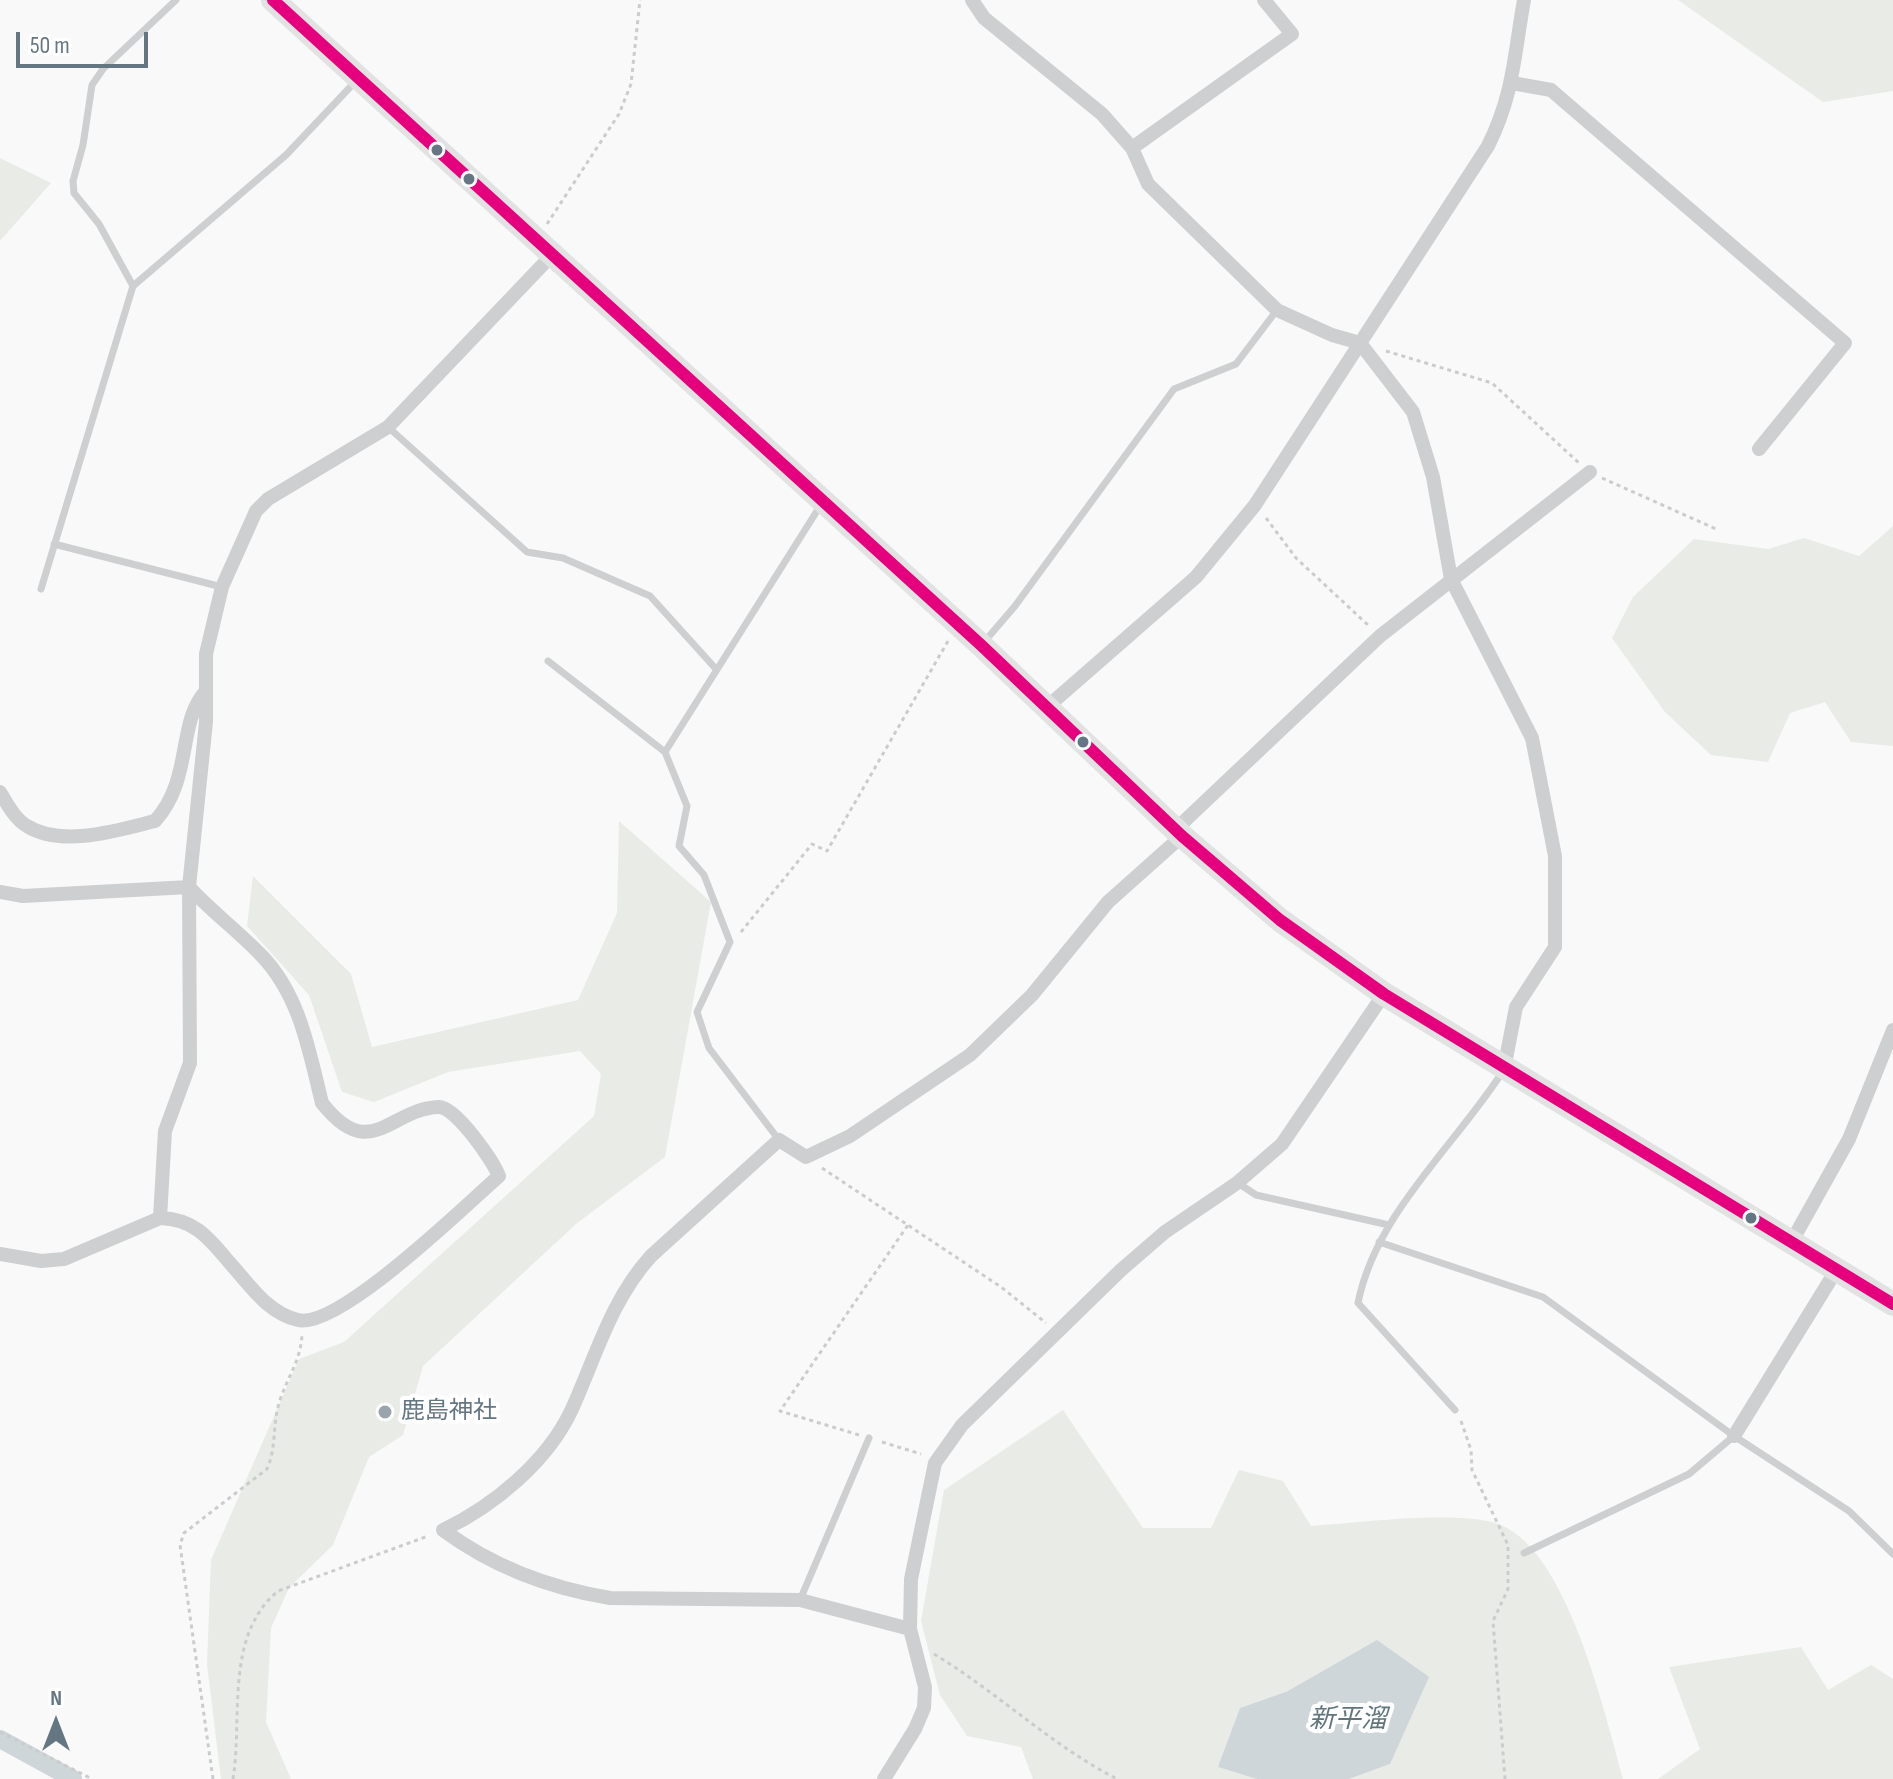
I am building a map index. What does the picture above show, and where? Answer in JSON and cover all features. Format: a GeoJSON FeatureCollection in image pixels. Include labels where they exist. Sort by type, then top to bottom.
{"type":"FeatureCollection","features":[{"type":"Feature","properties":{"kind":"main road"},"geometry":{"type":"LineString","coordinates":[[273,0],[981,645],[1179,833],[1280,920],[1384,994],[1893,1304]]}},
{"type":"Feature","properties":{"kind":"street"},"geometry":{"type":"LineString","coordinates":[[972,0],[984,18],[1080,95],[1132,148],[1148,184],[1183,214],[1277,310],[1332,335],[1360,343],[1413,412],[1433,477],[1451,579],[1532,738],[1555,856],[1555,947],[1516,1007],[1504,1069]]}},
{"type":"Feature","properties":{"kind":"street"},"geometry":{"type":"LineString","coordinates":[[1132,148],[1292,34],[1264,0]]}},
{"type":"Feature","properties":{"kind":"street"},"geometry":{"type":"LineString","coordinates":[[1046,708],[1196,577],[1255,505],[1488,146],[1503,117],[1512,83],[1524,0]]}},
{"type":"Feature","properties":{"kind":"street"},"geometry":{"type":"LineString","coordinates":[[1512,83],[1551,90],[1845,343],[1759,449]]}},
{"type":"Feature","properties":{"kind":"street"},"geometry":{"type":"LineString","coordinates":[[160,1218],[165,1131],[190,1063],[189,887],[206,691],[206,654],[222,587],[256,511],[268,499],[388,427],[544,248]]}},
{"type":"Feature","properties":{"kind":"street"},"geometry":{"type":"LineString","coordinates":[[910,1629],[800,1600],[610,1598],[585,1594],[556,1587],[487,1560],[443,1530],[493,1500],[543,1451],[572,1409],[587,1366],[633,1275],[779,1140],[806,1157],[850,1136],[970,1055],[1032,995],[1108,902],[1380,636],[1590,472]]}},
{"type":"Feature","properties":{"kind":"street"},"geometry":{"type":"LineString","coordinates":[[0,792],[23,825],[58,834],[105,833],[155,821],[176,790],[192,709],[206,691]]}},
{"type":"Feature","properties":{"kind":"street"},"geometry":{"type":"LineString","coordinates":[[0,892],[23,896],[189,887]]}},
{"type":"Feature","properties":{"kind":"street"},"geometry":{"type":"LineString","coordinates":[[0,1254],[41,1261],[64,1259],[160,1218],[192,1223],[268,1306],[302,1322],[326,1318],[367,1290],[499,1176],[493,1162],[450,1110],[439,1107],[380,1131],[364,1132],[332,1116],[322,1103],[295,1004],[283,982],[263,957],[214,914],[189,887]]}},
{"type":"Feature","properties":{"kind":"street"},"geometry":{"type":"LineString","coordinates":[[884,1779],[915,1729],[924,1708],[925,1687],[910,1629],[911,1579],[926,1493],[937,1459],[962,1425],[1165,1232],[1237,1183],[1282,1144],[1384,994]]}},
{"type":"Feature","properties":{"kind":"street"},"geometry":{"type":"LineString","coordinates":[[1792,1241],[1849,1139],[1893,1030]]}},
{"type":"Feature","properties":{"kind":"street"},"geometry":{"type":"LineString","coordinates":[[1734,1436],[1837,1269]]}},
{"type":"Feature","properties":{"kind":"lane"},"geometry":{"type":"LineString","coordinates":[[133,286],[99,224],[74,193],[73,181],[83,145],[92,85],[103,69],[176,0]]}},
{"type":"Feature","properties":{"kind":"lane"},"geometry":{"type":"LineString","coordinates":[[41,589],[133,286],[286,155],[358,78]]}},
{"type":"Feature","properties":{"kind":"lane"},"geometry":{"type":"LineString","coordinates":[[981,645],[1015,606],[1174,389],[1236,364],[1277,310]]}},
{"type":"Feature","properties":{"kind":"lane"},"geometry":{"type":"LineString","coordinates":[[388,427],[527,552],[563,558],[650,596],[716,669]]}},
{"type":"Feature","properties":{"kind":"lane"},"geometry":{"type":"LineString","coordinates":[[665,752],[823,502]]}},
{"type":"Feature","properties":{"kind":"lane"},"geometry":{"type":"LineString","coordinates":[[54,544],[222,587]]}},
{"type":"Feature","properties":{"kind":"lane"},"geometry":{"type":"LineString","coordinates":[[548,661],[665,752],[687,806],[679,846],[704,875],[730,942],[697,1012],[709,1048],[779,1140]]}},
{"type":"Feature","properties":{"kind":"lane"},"geometry":{"type":"LineString","coordinates":[[1455,1410],[1358,1303],[1364,1270],[1389,1225],[1504,1069]]}},
{"type":"Feature","properties":{"kind":"lane"},"geometry":{"type":"LineString","coordinates":[[1237,1183],[1256,1195],[1389,1225]]}},
{"type":"Feature","properties":{"kind":"lane"},"geometry":{"type":"LineString","coordinates":[[1379,1242],[1543,1297],[1734,1436],[1849,1511],[1893,1554]]}},
{"type":"Feature","properties":{"kind":"lane"},"geometry":{"type":"LineString","coordinates":[[1524,1553],[1689,1474],[1734,1436]]}},
{"type":"Feature","properties":{"kind":"lane"},"geometry":{"type":"LineString","coordinates":[[800,1600],[869,1438]]}},
{"type":"Feature","properties":{"kind":"path"},"geometry":{"type":"LineString","coordinates":[[544,248],[619,114],[631,84],[640,0]]}},
{"type":"Feature","properties":{"kind":"path"},"geometry":{"type":"LineString","coordinates":[[1360,343],[1492,383],[1590,472],[1716,529]]}},
{"type":"Feature","properties":{"kind":"path"},"geometry":{"type":"LineString","coordinates":[[1255,505],[1296,558],[1380,636]]}},
{"type":"Feature","properties":{"kind":"path"},"geometry":{"type":"LineString","coordinates":[[727,949],[812,844],[827,851],[957,624]]}},
{"type":"Feature","properties":{"kind":"path"},"geometry":{"type":"LineString","coordinates":[[806,1157],[1001,1287],[1057,1332]]}},
{"type":"Feature","properties":{"kind":"path"},"geometry":{"type":"LineString","coordinates":[[908,1225],[780,1411],[937,1459]]}},
{"type":"Feature","properties":{"kind":"path"},"geometry":{"type":"LineString","coordinates":[[213,1779],[202,1725],[180,1545],[184,1533],[267,1469],[274,1453],[279,1401],[301,1349],[302,1322]]}},
{"type":"Feature","properties":{"kind":"path"},"geometry":{"type":"LineString","coordinates":[[1455,1410],[1471,1450],[1472,1470],[1508,1545],[1508,1589],[1493,1621],[1505,1779]]}},
{"type":"Feature","properties":{"kind":"path"},"geometry":{"type":"LineString","coordinates":[[233,1779],[237,1681],[258,1612],[267,1600],[278,1591],[443,1530]]}},
{"type":"Feature","properties":{"kind":"path"},"geometry":{"type":"LineString","coordinates":[[930,1652],[973,1678],[1088,1764],[1117,1779]]}},
{"type":"Feature","properties":{"kind":"path"},"geometry":{"type":"LineString","coordinates":[[0,1732],[92,1779]]}},
{"type":"Feature","properties":{"kind":"shaded area"},"geometry":{"type":"Polygon","coordinates":[[[1678,0],[1893,0],[1893,91],[1823,102],[1678,0]]]}},
{"type":"Feature","properties":{"kind":"shaded area"},"geometry":{"type":"Polygon","coordinates":[[[0,158],[51,183],[0,241],[0,158]]]}},
{"type":"Feature","properties":{"kind":"shaded area"},"geometry":{"type":"Polygon","coordinates":[[[1893,526],[1893,746],[1851,742],[1825,702],[1790,713],[1768,762],[1711,755],[1665,712],[1612,638],[1633,597],[1694,539],[1768,549],[1804,538],[1859,556],[1893,526]]]}},
{"type":"Feature","properties":{"kind":"shaded area"},"geometry":{"type":"Polygon","coordinates":[[[619,821],[711,902],[665,1157],[576,1224],[423,1366],[403,1435],[369,1457],[333,1545],[289,1588],[271,1628],[266,1722],[291,1779],[221,1779],[207,1664],[211,1560],[299,1359],[344,1342],[594,1116],[601,1074],[580,1051],[448,1072],[374,1102],[342,1092],[309,995],[247,926],[253,876],[351,974],[372,1047],[578,1000],[617,913],[619,821]]]}},
{"type":"Feature","properties":{"kind":"shaded area"},"geometry":{"type":"Polygon","coordinates":[[[1063,1410],[1143,1528],[1211,1528],[1239,1470],[1283,1481],[1311,1526],[1436,1517],[1484,1520],[1501,1525],[1525,1541],[1546,1567],[1564,1601],[1594,1677],[1623,1779],[1349,1779],[1390,1764],[1288,1691],[1240,1708],[1219,1767],[1257,1779],[1033,1779],[1021,1747],[967,1736],[940,1695],[921,1621],[944,1490],[1063,1410]]]}},
{"type":"Feature","properties":{"kind":"shaded area"},"geometry":{"type":"Polygon","coordinates":[[[1801,1647],[1828,1690],[1871,1665],[1893,1679],[1893,1779],[1658,1779],[1700,1749],[1669,1667],[1801,1647]]]}},
{"type":"Feature","properties":{"kind":"water","name":"新平溜"},"geometry":{"type":"Polygon","coordinates":[[[1377,1640],[1429,1677],[1390,1764],[1349,1779],[1257,1779],[1218,1767],[1240,1708],[1288,1691],[1377,1640]]]}},
{"type":"Feature","properties":{"kind":"waterway"},"geometry":{"type":"LineString","coordinates":[[0,1739],[73,1779]]}},
{"type":"Feature","properties":{"kind":"transit line"},"geometry":{"type":"LineString","coordinates":[[273,0],[981,645],[1182,836],[1280,920],[1384,994],[1893,1304]]}},
{"type":"Feature","properties":{"kind":"place","name":"鹿島神社"},"geometry":{"type":"Point","coordinates":[385,1412]}}]}
